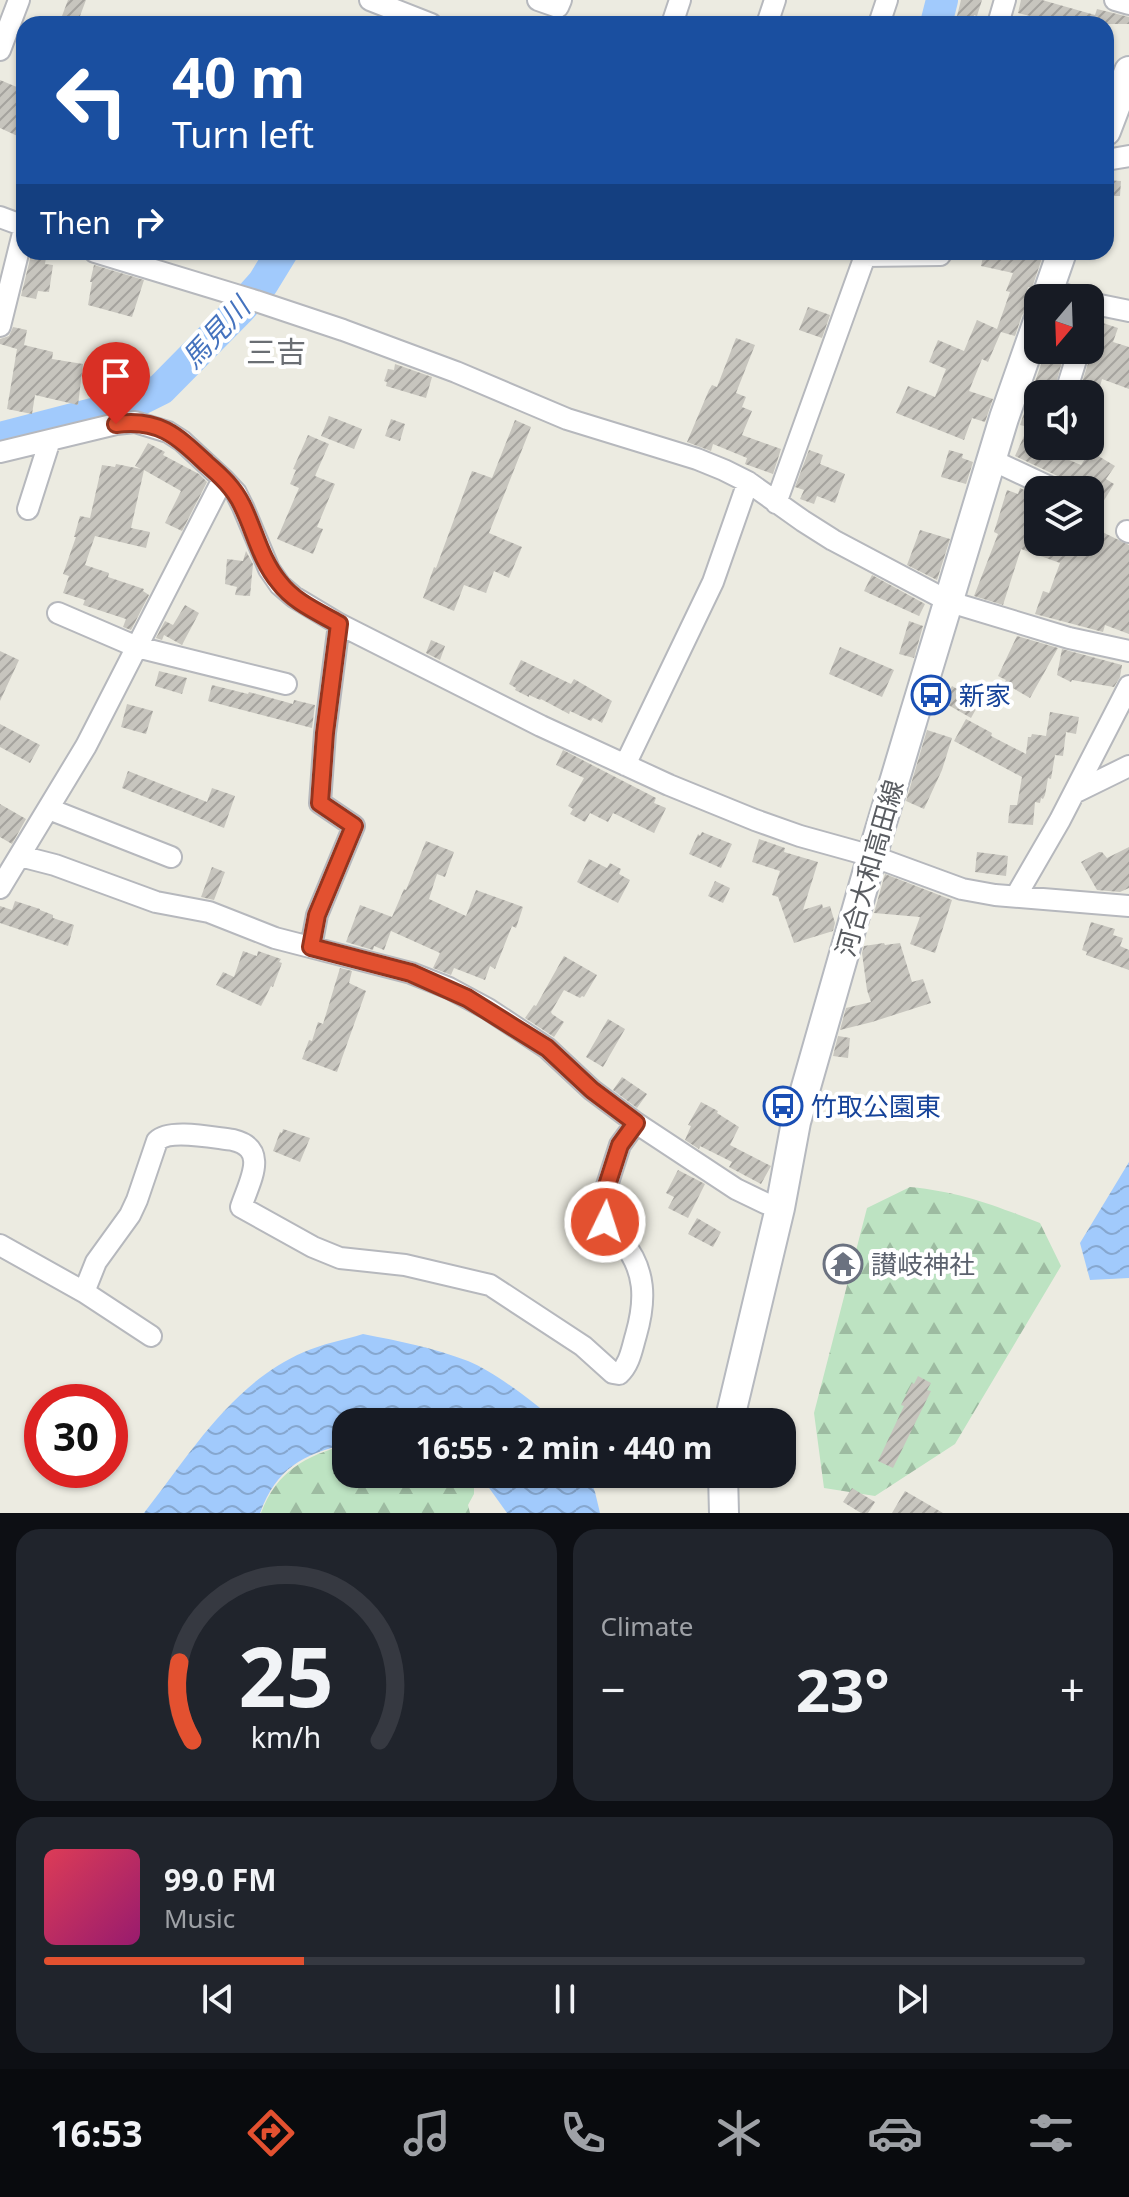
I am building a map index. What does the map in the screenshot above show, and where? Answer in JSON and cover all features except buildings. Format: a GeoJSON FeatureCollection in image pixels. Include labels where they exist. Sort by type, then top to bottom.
{"type":"FeatureCollection","features":[{"type":"Feature","properties":{"kind":"main road"},"geometry":{"type":"LineString","coordinates":[[1114,110],[1129,71]]}},
{"type":"Feature","properties":{"kind":"main road"},"geometry":{"type":"LineString","coordinates":[[1064,260],[1070,284]]}},
{"type":"Feature","properties":{"kind":"main road","name":"河合大和高田線"},"geometry":{"type":"LineString","coordinates":[[732,1408],[780,1208],[796,1122],[872,856],[1024,363]]}},
{"type":"Feature","properties":{"kind":"main road"},"geometry":{"type":"LineString","coordinates":[[723,1488],[724,1513]]}},
{"type":"Feature","properties":{"kind":"street"},"geometry":{"type":"LineString","coordinates":[[0,50],[19,0]]}},
{"type":"Feature","properties":{"kind":"street"},"geometry":{"type":"LineString","coordinates":[[370,0],[411,16]]}},
{"type":"Feature","properties":{"kind":"street"},"geometry":{"type":"LineString","coordinates":[[538,0],[558,7],[561,0]]}},
{"type":"Feature","properties":{"kind":"street"},"geometry":{"type":"LineString","coordinates":[[1115,0],[1129,4]]}},
{"type":"Feature","properties":{"kind":"street"},"geometry":{"type":"LineString","coordinates":[[0,326],[16,260]]}},
{"type":"Feature","properties":{"kind":"street"},"geometry":{"type":"LineString","coordinates":[[121,260],[343,330],[456,372],[567,419],[697,459],[748,482],[833,540],[950,602],[1069,638],[1129,651]]}},
{"type":"Feature","properties":{"kind":"street"},"geometry":{"type":"LineString","coordinates":[[776,503],[864,260]]}},
{"type":"Feature","properties":{"kind":"street"},"geometry":{"type":"LineString","coordinates":[[1104,306],[1129,311]]}},
{"type":"Feature","properties":{"kind":"street"},"geometry":{"type":"LineString","coordinates":[[0,452],[125,423],[151,425],[182,441],[236,493],[269,569],[280,585],[310,608],[484,699],[708,802],[962,889],[1129,906]]}},
{"type":"Feature","properties":{"kind":"street"},"geometry":{"type":"LineString","coordinates":[[28,509],[50,440]]}},
{"type":"Feature","properties":{"kind":"street"},"geometry":{"type":"LineString","coordinates":[[992,460],[1026,476]]}},
{"type":"Feature","properties":{"kind":"street"},"geometry":{"type":"LineString","coordinates":[[1,885],[80,758],[223,479]]}},
{"type":"Feature","properties":{"kind":"street"},"geometry":{"type":"LineString","coordinates":[[625,765],[713,582],[748,482]]}},
{"type":"Feature","properties":{"kind":"street"},"geometry":{"type":"LineString","coordinates":[[58,613],[137,647],[286,684]]}},
{"type":"Feature","properties":{"kind":"street"},"geometry":{"type":"LineString","coordinates":[[311,947],[317,915],[354,826],[320,803],[325,733],[339,624]]}},
{"type":"Feature","properties":{"kind":"street"},"geometry":{"type":"LineString","coordinates":[[1016,896],[1046,846],[1129,686]]}},
{"type":"Feature","properties":{"kind":"street"},"geometry":{"type":"LineString","coordinates":[[1074,793],[1129,766]]}},
{"type":"Feature","properties":{"kind":"street"},"geometry":{"type":"LineString","coordinates":[[49,809],[171,857]]}},
{"type":"Feature","properties":{"kind":"street"},"geometry":{"type":"LineString","coordinates":[[20,856],[55,865],[156,902],[209,912],[275,938],[411,973],[467,998],[547,1048],[592,1090],[636,1123],[736,1189],[780,1208]]}},
{"type":"Feature","properties":{"kind":"street"},"geometry":{"type":"LineString","coordinates":[[84,1292],[96,1262],[130,1215],[157,1141],[172,1134],[233,1140],[251,1148],[255,1157],[241,1207],[313,1247],[340,1258],[405,1265],[490,1285],[583,1346],[613,1373],[619,1374],[627,1365],[643,1310],[644,1295],[630,1253],[605,1222],[601,1204],[620,1145],[636,1123]]}},
{"type":"Feature","properties":{"kind":"street"},"geometry":{"type":"LineString","coordinates":[[0,1245],[84,1292],[151,1336]]}},
{"type":"Feature","properties":{"kind":"green space"},"geometry":{"type":"Polygon","coordinates":[[[910,1187],[961,1196],[1040,1223],[1061,1266],[955,1444],[875,1496],[824,1488],[814,1413],[867,1208],[910,1187]]]}},
{"type":"Feature","properties":{"kind":"green space"},"geometry":{"type":"Polygon","coordinates":[[[332,1450],[332,1488],[474,1488],[468,1505],[470,1513],[261,1513],[284,1476],[318,1454],[332,1450]]]}},
{"type":"Feature","properties":{"kind":"water"},"geometry":{"type":"Polygon","coordinates":[[[1129,1162],[1129,1278],[1090,1280],[1080,1243],[1129,1162]]]}},
{"type":"Feature","properties":{"kind":"water"},"geometry":{"type":"Polygon","coordinates":[[[363,1334],[429,1349],[468,1361],[489,1372],[539,1408],[332,1408],[332,1448],[304,1459],[283,1474],[260,1513],[144,1513],[196,1444],[234,1401],[278,1365],[326,1344],[363,1334]]]}},
{"type":"Feature","properties":{"kind":"water"},"geometry":{"type":"Polygon","coordinates":[[[489,1488],[593,1488],[600,1513],[507,1513],[489,1488]]]}},
{"type":"Feature","properties":{"kind":"waterway","name":"馬見川"},"geometry":{"type":"LineString","coordinates":[[938,16],[942,0]]}},
{"type":"Feature","properties":{"kind":"waterway","name":"馬見川"},"geometry":{"type":"LineString","coordinates":[[0,438],[131,404],[161,389],[239,310],[263,283],[277,260]]}},
{"type":"Feature","properties":{"kind":"place","name":"新家"},"geometry":{"type":"Point","coordinates":[931,695]}},
{"type":"Feature","properties":{"kind":"place","name":"竹取公園東"},"geometry":{"type":"Point","coordinates":[783,1106]}},
{"type":"Feature","properties":{"kind":"place","name":"讃岐神社"},"geometry":{"type":"Point","coordinates":[843,1264]}},
{"type":"Feature","properties":{"kind":"district","name":"三吉"},"geometry":{"type":"Point","coordinates":[276,351]}},
{"type":"Feature","properties":{"kind":"route"},"geometry":{"type":"LineString","coordinates":[[116,424],[135,422],[151,425],[182,441],[236,493],[269,569],[280,585],[310,608],[339,624],[325,733],[320,803],[354,826],[317,915],[311,947],[429,979],[488,1009],[547,1048],[592,1090],[636,1123],[620,1145],[601,1204],[605,1222]]}}]}
